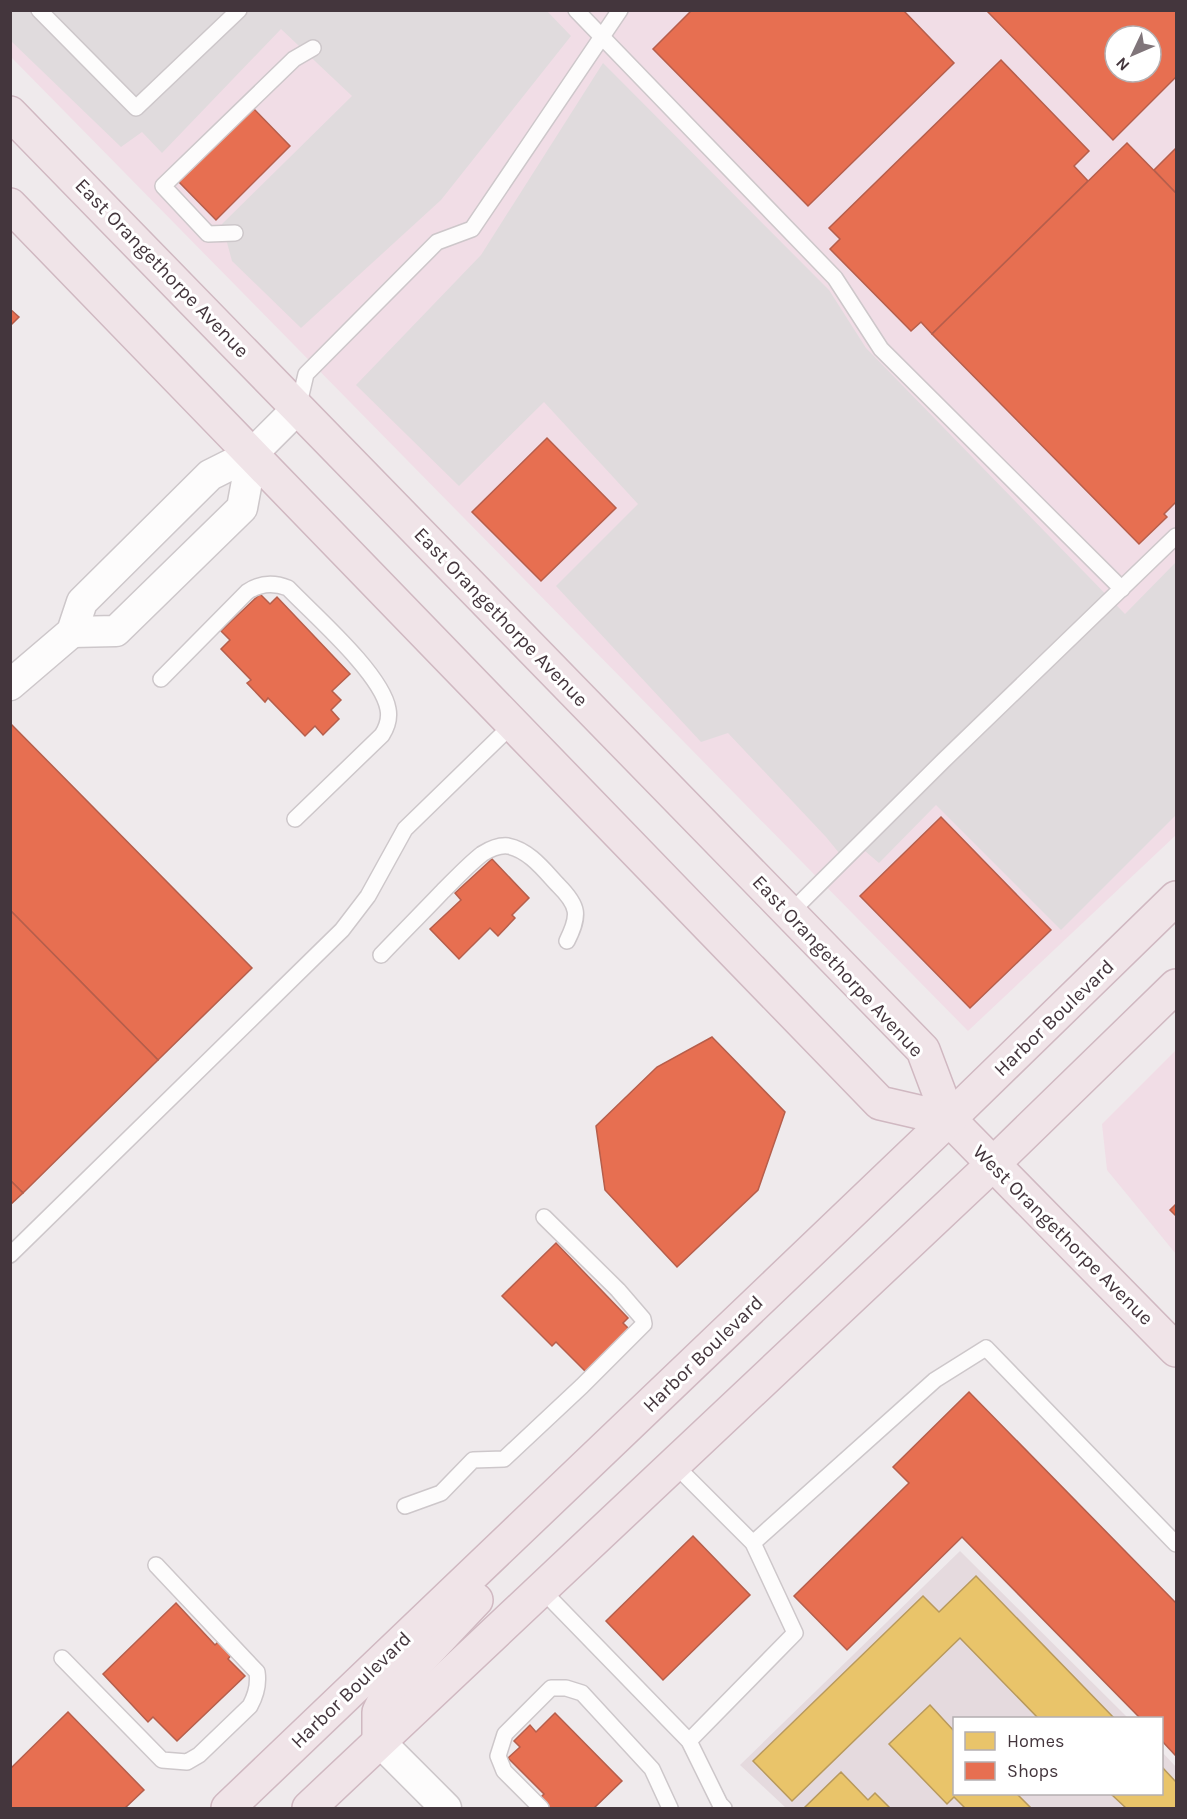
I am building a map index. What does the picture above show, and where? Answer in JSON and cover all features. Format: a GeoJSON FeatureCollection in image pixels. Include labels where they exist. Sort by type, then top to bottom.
{"type":"FeatureCollection","features":[{"type":"Feature","properties":{"kind":"main road","name":"East Orangethorpe Avenue"},"geometry":{"type":"LineString","coordinates":[[10,112],[923,1050],[949,1119]]}},
{"type":"Feature","properties":{"kind":"main road"},"geometry":{"type":"LineString","coordinates":[[10,205],[880,1103],[949,1119]]}},
{"type":"Feature","properties":{"kind":"main road","name":"Harbor Boulevard"},"geometry":{"type":"LineString","coordinates":[[228,1809],[949,1119],[1176,898]]}},
{"type":"Feature","properties":{"kind":"main road"},"geometry":{"type":"LineString","coordinates":[[311,1808],[379,1741],[993,1164],[1176,986]]}},
{"type":"Feature","properties":{"kind":"main road","name":"West Orangethorpe Avenue"},"geometry":{"type":"LineString","coordinates":[[949,1119],[1176,1350]]}},
{"type":"Feature","properties":{"kind":"main road"},"geometry":{"type":"LineString","coordinates":[[379,1741],[379,1712],[388,1693],[488,1587],[493,1555]]}},
{"type":"Feature","properties":{"kind":"street"},"geometry":{"type":"LineString","coordinates":[[10,685],[72,632],[82,602],[210,475],[252,454],[298,408]]}},
{"type":"Feature","properties":{"kind":"street"},"geometry":{"type":"LineString","coordinates":[[72,632],[116,631],[242,508],[252,454]]}},
{"type":"Feature","properties":{"kind":"street"},"geometry":{"type":"LineString","coordinates":[[379,1741],[446,1809]]}},
{"type":"Feature","properties":{"kind":"lane"},"geometry":{"type":"LineString","coordinates":[[39,10],[136,108],[239,10]]}},
{"type":"Feature","properties":{"kind":"lane"},"geometry":{"type":"LineString","coordinates":[[576,10],[836,278],[881,349],[1122,590]]}},
{"type":"Feature","properties":{"kind":"lane"},"geometry":{"type":"LineString","coordinates":[[298,408],[306,374],[437,242],[472,229],[620,10]]}},
{"type":"Feature","properties":{"kind":"lane"},"geometry":{"type":"LineString","coordinates":[[235,232],[208,234],[163,186],[294,58],[313,48]]}},
{"type":"Feature","properties":{"kind":"lane"},"geometry":{"type":"LineString","coordinates":[[790,913],[944,760],[1176,536]]}},
{"type":"Feature","properties":{"kind":"lane"},"geometry":{"type":"LineString","coordinates":[[160,679],[247,592],[256,586],[268,584],[279,584],[288,588],[372,675],[385,696],[389,711],[388,725],[382,735],[295,819]]}},
{"type":"Feature","properties":{"kind":"lane"},"geometry":{"type":"LineString","coordinates":[[10,1255],[342,930],[368,896],[405,829],[513,723]]}},
{"type":"Feature","properties":{"kind":"lane"},"geometry":{"type":"LineString","coordinates":[[381,955],[462,872],[496,846],[508,846],[523,851],[534,859],[572,899],[577,913],[574,927],[567,941]]}},
{"type":"Feature","properties":{"kind":"lane"},"geometry":{"type":"LineString","coordinates":[[405,1506],[441,1493],[473,1460],[504,1459],[644,1324],[644,1319],[618,1290],[544,1217]]}},
{"type":"Feature","properties":{"kind":"lane"},"geometry":{"type":"LineString","coordinates":[[753,1543],[935,1380],[986,1348],[1176,1544]]}},
{"type":"Feature","properties":{"kind":"lane"},"geometry":{"type":"LineString","coordinates":[[674,1464],[753,1543],[795,1633],[689,1741]]}},
{"type":"Feature","properties":{"kind":"lane"},"geometry":{"type":"LineString","coordinates":[[62,1658],[162,1760],[187,1762],[199,1755],[250,1706],[259,1682],[257,1672],[156,1565]]}},
{"type":"Feature","properties":{"kind":"lane"},"geometry":{"type":"LineString","coordinates":[[541,1589],[689,1741],[720,1807]]}},
{"type":"Feature","properties":{"kind":"lane"},"geometry":{"type":"LineString","coordinates":[[541,1809],[504,1771],[498,1756],[504,1734],[551,1688],[566,1688],[582,1693],[652,1769],[670,1809]]}},
{"type":"Feature","properties":{"kind":"shaded area"},"geometry":{"type":"Polygon","coordinates":[[[546,10],[571,36],[441,200],[301,328],[232,261],[222,224],[352,96],[281,29],[162,153],[142,132],[121,147],[11,41],[10,11],[546,10]]]}},
{"type":"Feature","properties":{"kind":"shaded area"},"geometry":{"type":"Polygon","coordinates":[[[10,11],[1176,11],[1176,835],[968,1031],[11,57],[10,11]]]}},
{"type":"Feature","properties":{"kind":"shaded area"},"geometry":{"type":"Polygon","coordinates":[[[603,63],[829,290],[866,348],[1125,614],[1176,562],[1176,815],[1061,930],[936,805],[879,863],[858,845],[844,859],[728,733],[701,742],[556,586],[638,504],[544,402],[459,486],[356,385],[481,255],[603,63]]]}},
{"type":"Feature","properties":{"kind":"shaded area"},"geometry":{"type":"Polygon","coordinates":[[[1176,1050],[1176,1254],[1107,1170],[1102,1124],[1176,1050]]]}},
{"type":"Feature","properties":{"kind":"shaded area"},"geometry":{"type":"Polygon","coordinates":[[[960,1551],[1127,1717],[953,1717],[953,1795],[1163,1795],[1163,1753],[1176,1767],[1176,1808],[786,1808],[740,1765],[960,1551]]]}},
{"type":"Feature","properties":{"kind":"building: Homes"},"geometry":{"type":"Polygon","coordinates":[[[976,1576],[1113,1717],[1037,1717],[960,1638],[792,1801],[753,1761],[923,1596],[939,1612],[976,1576]]]}},
{"type":"Feature","properties":{"kind":"building: Homes"},"geometry":{"type":"Polygon","coordinates":[[[930,1705],[953,1730],[953,1795],[1018,1795],[1031,1808],[965,1808],[954,1797],[947,1804],[889,1744],[930,1705]]]}},
{"type":"Feature","properties":{"kind":"building: Homes"},"geometry":{"type":"Polygon","coordinates":[[[1163,1768],[1176,1782],[1176,1808],[1126,1808],[1112,1795],[1163,1795],[1163,1768]]]}},
{"type":"Feature","properties":{"kind":"building: Homes"},"geometry":{"type":"Polygon","coordinates":[[[841,1772],[868,1800],[875,1793],[890,1808],[804,1808],[841,1772]]]}},
{"type":"Feature","properties":{"kind":"building: Shops"},"geometry":{"type":"Polygon","coordinates":[[[692,10],[903,10],[954,63],[808,206],[653,49],[692,10]]]}},
{"type":"Feature","properties":{"kind":"building: Shops"},"geometry":{"type":"Polygon","coordinates":[[[986,10],[1176,10],[1176,77],[1113,140],[986,10]]]}},
{"type":"Feature","properties":{"kind":"building: Shops"},"geometry":{"type":"Polygon","coordinates":[[[1001,60],[1089,151],[1074,166],[1088,181],[932,334],[921,322],[911,331],[830,249],[840,239],[829,228],[1001,60]]]}},
{"type":"Feature","properties":{"kind":"building: Shops"},"geometry":{"type":"Polygon","coordinates":[[[253,108],[290,146],[216,220],[178,181],[253,108]]]}},
{"type":"Feature","properties":{"kind":"building: Shops"},"geometry":{"type":"Polygon","coordinates":[[[1127,143],[1176,193],[1176,502],[1164,514],[1167,517],[1139,544],[932,334],[1127,143]]]}},
{"type":"Feature","properties":{"kind":"building: Shops"},"geometry":{"type":"Polygon","coordinates":[[[1176,148],[1176,193],[1154,170],[1176,148]]]}},
{"type":"Feature","properties":{"kind":"building: Shops"},"geometry":{"type":"Polygon","coordinates":[[[10,309],[19,317],[10,326],[10,309]]]}},
{"type":"Feature","properties":{"kind":"building: Shops"},"geometry":{"type":"Polygon","coordinates":[[[547,438],[616,508],[541,581],[472,512],[547,438]]]}},
{"type":"Feature","properties":{"kind":"building: Shops"},"geometry":{"type":"Polygon","coordinates":[[[260,594],[270,604],[277,597],[350,674],[332,691],[341,700],[331,710],[339,719],[323,735],[315,726],[305,736],[268,698],[265,702],[247,683],[251,680],[221,649],[230,640],[221,631],[260,594]]]}},
{"type":"Feature","properties":{"kind":"building: Shops"},"geometry":{"type":"Polygon","coordinates":[[[10,723],[252,968],[158,1060],[10,910],[10,723]]]}},
{"type":"Feature","properties":{"kind":"building: Shops"},"geometry":{"type":"Polygon","coordinates":[[[941,817],[1051,930],[970,1008],[860,896],[941,817]]]}},
{"type":"Feature","properties":{"kind":"building: Shops"},"geometry":{"type":"Polygon","coordinates":[[[492,859],[529,898],[512,915],[515,918],[498,936],[490,928],[459,959],[430,929],[461,900],[455,893],[492,859]]]}},
{"type":"Feature","properties":{"kind":"building: Shops"},"geometry":{"type":"Polygon","coordinates":[[[10,910],[158,1060],[23,1193],[10,1180],[10,910]]]}},
{"type":"Feature","properties":{"kind":"building: Shops"},"geometry":{"type":"Polygon","coordinates":[[[712,1037],[785,1112],[758,1190],[677,1267],[605,1190],[596,1126],[657,1067],[712,1037]]]}},
{"type":"Feature","properties":{"kind":"building: Shops"},"geometry":{"type":"Polygon","coordinates":[[[10,1180],[23,1193],[10,1205],[10,1180]]]}},
{"type":"Feature","properties":{"kind":"building: Shops"},"geometry":{"type":"Polygon","coordinates":[[[1176,1204],[1176,1216],[1170,1210],[1176,1204]]]}},
{"type":"Feature","properties":{"kind":"building: Shops"},"geometry":{"type":"Polygon","coordinates":[[[556,1243],[628,1318],[623,1323],[630,1330],[587,1373],[556,1342],[552,1346],[502,1296],[556,1243]]]}},
{"type":"Feature","properties":{"kind":"building: Shops"},"geometry":{"type":"Polygon","coordinates":[[[969,1392],[1176,1603],[1176,1756],[1163,1742],[1163,1717],[1139,1717],[962,1537],[847,1650],[794,1596],[909,1483],[893,1467],[969,1392]]]}},
{"type":"Feature","properties":{"kind":"building: Shops"},"geometry":{"type":"Polygon","coordinates":[[[693,1536],[750,1595],[663,1680],[606,1621],[693,1536]]]}},
{"type":"Feature","properties":{"kind":"building: Shops"},"geometry":{"type":"Polygon","coordinates":[[[176,1603],[215,1645],[219,1641],[232,1654],[228,1659],[245,1676],[177,1741],[153,1717],[148,1722],[103,1674],[176,1603]]]}},
{"type":"Feature","properties":{"kind":"building: Shops"},"geometry":{"type":"Polygon","coordinates":[[[68,1712],[144,1790],[125,1808],[10,1808],[10,1769],[68,1712]]]}},
{"type":"Feature","properties":{"kind":"building: Shops"},"geometry":{"type":"Polygon","coordinates":[[[555,1713],[622,1781],[594,1808],[548,1808],[539,1799],[544,1794],[508,1758],[520,1747],[514,1741],[530,1725],[536,1732],[555,1713]]]}}]}
